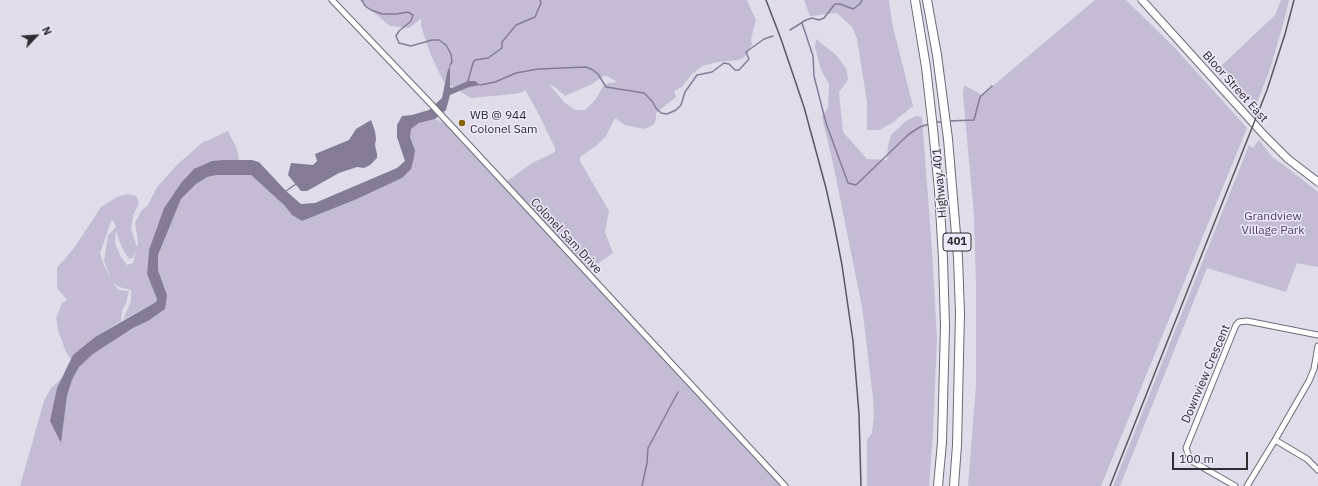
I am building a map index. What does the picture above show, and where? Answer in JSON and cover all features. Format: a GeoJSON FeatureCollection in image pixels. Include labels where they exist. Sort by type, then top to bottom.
{"type":"FeatureCollection","features":[{"type":"Feature","properties":{"kind":"highway","name":"Highway 401"},"geometry":{"type":"LineString","coordinates":[[916,0],[926,67],[940,190],[945,326],[943,434],[938,486]]}},
{"type":"Feature","properties":{"kind":"highway","name":"Highway 401"},"geometry":{"type":"LineString","coordinates":[[927,0],[937,55],[948,139],[958,258],[960,313],[957,445],[954,486]]}},
{"type":"Feature","properties":{"kind":"main road","name":"Bloor Street East"},"geometry":{"type":"LineString","coordinates":[[1142,0],[1264,135],[1288,159],[1318,182]]}},
{"type":"Feature","properties":{"kind":"street","name":"Colonel Sam Drive"},"geometry":{"type":"LineString","coordinates":[[332,0],[431,104],[785,486]]}},
{"type":"Feature","properties":{"kind":"street","name":"Downview Crescent"},"geometry":{"type":"LineString","coordinates":[[1235,486],[1190,460],[1186,448],[1236,325],[1239,322],[1247,321],[1318,335]]}},
{"type":"Feature","properties":{"kind":"street"},"geometry":{"type":"LineString","coordinates":[[1247,486],[1309,381],[1314,369],[1318,346]]}},
{"type":"Feature","properties":{"kind":"street"},"geometry":{"type":"LineString","coordinates":[[1275,440],[1307,459],[1318,470]]}},
{"type":"Feature","properties":{"kind":"green space"},"geometry":{"type":"Polygon","coordinates":[[[359,0],[747,0],[756,20],[751,39],[752,44],[746,56],[739,60],[717,62],[702,66],[691,75],[682,87],[674,91],[676,97],[656,113],[656,120],[653,125],[644,129],[625,125],[615,118],[606,136],[596,146],[580,157],[580,161],[609,211],[605,232],[613,253],[588,271],[782,486],[20,486],[44,401],[51,388],[62,378],[57,388],[61,443],[67,396],[72,380],[79,367],[93,354],[133,328],[148,321],[167,295],[158,270],[158,255],[181,199],[196,184],[207,177],[217,175],[251,175],[284,205],[292,215],[302,221],[357,199],[402,178],[415,150],[410,137],[411,129],[419,123],[435,119],[449,125],[503,184],[532,163],[555,152],[555,148],[525,89],[523,92],[514,94],[471,98],[443,81],[430,53],[421,26],[421,19],[409,28],[390,26],[359,0]],[[604,76],[592,84],[565,96],[549,84],[564,102],[575,110],[585,110],[596,99],[603,86],[609,83],[617,82],[607,76],[604,76]]]}},
{"type":"Feature","properties":{"kind":"green space"},"geometry":{"type":"Polygon","coordinates":[[[804,0],[889,0],[892,23],[913,106],[892,123],[879,130],[867,130],[867,102],[857,39],[852,27],[837,13],[810,16],[804,0]]]}},
{"type":"Feature","properties":{"kind":"green space"},"geometry":{"type":"Polygon","coordinates":[[[1095,0],[1126,0],[1176,49],[1247,128],[1101,486],[968,486],[976,385],[976,284],[974,215],[963,95],[964,85],[982,95],[1095,0]]]}},
{"type":"Feature","properties":{"kind":"green space"},"geometry":{"type":"Polygon","coordinates":[[[1281,0],[1289,0],[1269,72],[1256,105],[1221,66],[1275,15],[1281,0]]]}},
{"type":"Feature","properties":{"kind":"green space"},"geometry":{"type":"Polygon","coordinates":[[[816,39],[836,55],[846,68],[848,80],[839,92],[843,132],[867,159],[887,160],[888,146],[891,135],[906,121],[916,116],[922,117],[937,338],[929,486],[867,486],[867,440],[872,433],[874,415],[873,398],[862,307],[833,163],[822,117],[828,107],[829,84],[821,70],[815,47],[816,39]]]}},
{"type":"Feature","properties":{"kind":"green space"},"geometry":{"type":"Polygon","coordinates":[[[228,131],[237,149],[239,161],[224,160],[181,183],[164,208],[149,250],[147,274],[157,299],[156,302],[123,320],[131,301],[131,290],[119,287],[113,283],[119,290],[129,291],[126,304],[122,310],[121,321],[95,337],[73,355],[71,359],[66,352],[58,330],[56,318],[62,303],[67,300],[57,288],[57,268],[74,248],[101,207],[117,197],[127,194],[136,196],[139,203],[133,216],[131,229],[137,247],[138,242],[135,223],[141,211],[148,205],[157,187],[178,164],[203,142],[228,131]],[[112,219],[100,253],[111,279],[104,261],[108,235],[116,227],[112,219]],[[116,231],[115,243],[121,257],[127,265],[133,263],[136,252],[133,258],[129,259],[122,248],[116,231]]]}},
{"type":"Feature","properties":{"kind":"green space","name":"Grandview Village Park"},"geometry":{"type":"Polygon","coordinates":[[[1259,140],[1272,157],[1318,192],[1318,267],[1297,263],[1286,292],[1207,268],[1120,486],[1113,486],[1249,145],[1253,148],[1259,140]]]}},
{"type":"Feature","properties":{"kind":"shaded area"},"geometry":{"type":"Polygon","coordinates":[[[450,65],[450,87],[452,88],[468,81],[475,81],[480,85],[469,87],[450,95],[446,110],[435,119],[419,123],[411,129],[410,137],[415,150],[414,157],[411,169],[402,178],[357,199],[302,221],[292,215],[284,205],[251,175],[217,175],[207,177],[196,184],[181,199],[158,255],[158,270],[167,295],[165,309],[93,354],[79,367],[72,380],[67,396],[61,443],[50,421],[57,388],[73,355],[95,337],[156,302],[157,299],[147,274],[149,250],[164,208],[181,183],[194,169],[212,161],[252,160],[259,162],[286,191],[301,204],[315,203],[397,168],[405,161],[397,137],[397,125],[402,116],[429,110],[442,98],[450,65]]]}},
{"type":"Feature","properties":{"kind":"shaded area"},"geometry":{"type":"Polygon","coordinates":[[[371,120],[375,131],[377,158],[370,165],[364,168],[357,167],[339,173],[307,191],[301,191],[288,175],[291,163],[313,165],[317,161],[315,154],[349,140],[356,129],[371,120]]]}},
{"type":"Feature","properties":{"kind":"waterway"},"geometry":{"type":"LineString","coordinates":[[362,0],[365,6],[382,14],[408,12],[413,15],[411,21],[399,31],[396,36],[399,43],[411,46],[432,40],[439,40],[446,45],[451,54],[452,62],[450,65]]}},
{"type":"Feature","properties":{"kind":"waterway"},"geometry":{"type":"LineString","coordinates":[[468,81],[475,60],[488,58],[502,48],[502,42],[516,25],[535,17],[541,3],[540,0]]}},
{"type":"Feature","properties":{"kind":"waterway"},"geometry":{"type":"LineString","coordinates":[[790,30],[806,20],[812,18],[819,20],[824,18],[835,4],[840,4],[853,9],[860,4],[862,0]]}},
{"type":"Feature","properties":{"kind":"waterway"},"geometry":{"type":"LineString","coordinates":[[802,23],[813,56],[814,76],[826,123],[848,183],[856,185],[909,134],[920,127],[929,124]]}},
{"type":"Feature","properties":{"kind":"waterway"},"geometry":{"type":"LineString","coordinates":[[480,85],[495,82],[516,73],[538,69],[586,67],[598,74],[606,87],[644,93],[661,113],[667,114],[676,110],[681,105],[685,92],[697,75],[712,72],[724,63],[729,64],[735,70],[739,70],[749,59],[746,52],[764,39],[773,36]]}},
{"type":"Feature","properties":{"kind":"waterway"},"geometry":{"type":"LineString","coordinates":[[949,121],[974,120],[980,97],[992,86]]}},
{"type":"Feature","properties":{"kind":"waterway"},"geometry":{"type":"LineString","coordinates":[[935,122],[943,122]]}},
{"type":"Feature","properties":{"kind":"waterway"},"geometry":{"type":"LineString","coordinates":[[286,191],[296,184]]}},
{"type":"Feature","properties":{"kind":"waterway"},"geometry":{"type":"LineString","coordinates":[[642,486],[647,463],[648,448],[678,392]]}},
{"type":"Feature","properties":{"kind":"railway"},"geometry":{"type":"LineString","coordinates":[[766,0],[804,107],[834,224],[842,265],[853,341],[859,414],[861,486]]}},
{"type":"Feature","properties":{"kind":"railway"},"geometry":{"type":"LineString","coordinates":[[1110,486],[1267,90],[1294,0]]}},
{"type":"Feature","properties":{"kind":"place","name":"WB @ 944 Colonel Sam"},"geometry":{"type":"Point","coordinates":[462,123]}}]}
